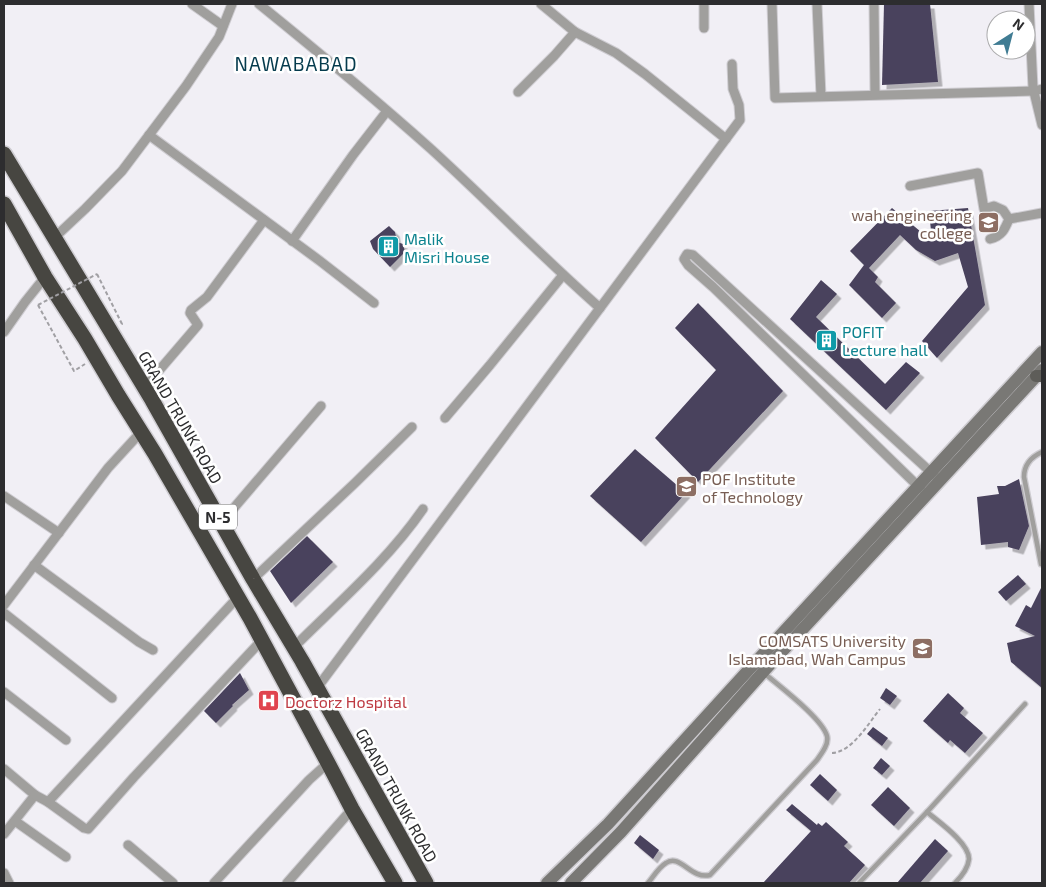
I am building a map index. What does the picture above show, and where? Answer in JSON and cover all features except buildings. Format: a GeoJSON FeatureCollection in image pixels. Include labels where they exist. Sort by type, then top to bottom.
{"type":"FeatureCollection","features":[{"type":"Feature","properties":{"kind":"highway","name":"GRAND TRUNK ROAD"},"geometry":{"type":"LineString","coordinates":[[4,154],[144,388],[294,647],[426,883]]}},
{"type":"Feature","properties":{"kind":"highway","name":"N-5"},"geometry":{"type":"LineString","coordinates":[[4,204],[45,277],[141,432],[238,597],[352,809],[395,883]]}},
{"type":"Feature","properties":{"kind":"street"},"geometry":{"type":"LineString","coordinates":[[192,4],[223,26]]}},
{"type":"Feature","properties":{"kind":"street"},"geometry":{"type":"LineString","coordinates":[[54,238],[122,171],[186,86],[219,37],[232,4]]}},
{"type":"Feature","properties":{"kind":"street"},"geometry":{"type":"LineString","coordinates":[[259,4],[355,83],[431,150],[600,308]]}},
{"type":"Feature","properties":{"kind":"street"},"geometry":{"type":"LineString","coordinates":[[542,4],[575,32],[616,53],[645,74],[726,139]]}},
{"type":"Feature","properties":{"kind":"street"},"geometry":{"type":"LineString","coordinates":[[704,4],[704,28]]}},
{"type":"Feature","properties":{"kind":"street"},"geometry":{"type":"LineString","coordinates":[[772,4],[775,98],[1038,90]]}},
{"type":"Feature","properties":{"kind":"street"},"geometry":{"type":"LineString","coordinates":[[817,4],[820,96]]}},
{"type":"Feature","properties":{"kind":"street"},"geometry":{"type":"LineString","coordinates":[[874,4],[875,94]]}},
{"type":"Feature","properties":{"kind":"street"},"geometry":{"type":"LineString","coordinates":[[1029,4],[1042,125]]}},
{"type":"Feature","properties":{"kind":"street"},"geometry":{"type":"LineString","coordinates":[[518,92],[575,32]]}},
{"type":"Feature","properties":{"kind":"street"},"geometry":{"type":"LineString","coordinates":[[317,688],[740,120],[739,105],[733,90],[732,64]]}},
{"type":"Feature","properties":{"kind":"street"},"geometry":{"type":"LineString","coordinates":[[292,241],[352,155],[387,111]]}},
{"type":"Feature","properties":{"kind":"street"},"geometry":{"type":"LineString","coordinates":[[149,135],[374,303]]}},
{"type":"Feature","properties":{"kind":"street"},"geometry":{"type":"LineString","coordinates":[[910,186],[978,173],[984,209],[994,206],[1003,210],[1009,219]]}},
{"type":"Feature","properties":{"kind":"street"},"geometry":{"type":"LineString","coordinates":[[1009,219],[1042,213]]}},
{"type":"Feature","properties":{"kind":"street"},"geometry":{"type":"LineString","coordinates":[[990,239],[998,237],[1006,228],[1009,219]]}},
{"type":"Feature","properties":{"kind":"street"},"geometry":{"type":"LineString","coordinates":[[144,388],[198,326],[190,313],[191,310],[206,297],[264,220]]}},
{"type":"Feature","properties":{"kind":"street"},"geometry":{"type":"LineString","coordinates":[[922,490],[688,264],[684,259],[687,254],[693,255],[936,476]]}},
{"type":"Feature","properties":{"kind":"street"},"geometry":{"type":"LineString","coordinates":[[445,418],[490,365],[562,274]]}},
{"type":"Feature","properties":{"kind":"street"},"geometry":{"type":"LineString","coordinates":[[4,332],[45,277]]}},
{"type":"Feature","properties":{"kind":"street"},"geometry":{"type":"LineString","coordinates":[[547,883],[608,824],[759,668],[922,490],[1037,372],[1042,352]]}},
{"type":"Feature","properties":{"kind":"street"},"geometry":{"type":"LineString","coordinates":[[221,523],[321,406]]}},
{"type":"Feature","properties":{"kind":"street"},"geometry":{"type":"LineString","coordinates":[[253,579],[412,427]]}},
{"type":"Feature","properties":{"kind":"street"},"geometry":{"type":"LineString","coordinates":[[4,605],[108,468],[141,432]]}},
{"type":"Feature","properties":{"kind":"street"},"geometry":{"type":"LineString","coordinates":[[4,496],[59,533]]}},
{"type":"Feature","properties":{"kind":"street"},"geometry":{"type":"LineString","coordinates":[[294,647],[383,559],[411,527],[423,509]]}},
{"type":"Feature","properties":{"kind":"street"},"geometry":{"type":"LineString","coordinates":[[34,565],[139,642],[153,650]]}},
{"type":"Feature","properties":{"kind":"street"},"geometry":{"type":"LineString","coordinates":[[48,802],[238,597]]}},
{"type":"Feature","properties":{"kind":"street"},"geometry":{"type":"LineString","coordinates":[[4,613],[112,698]]}},
{"type":"Feature","properties":{"kind":"street"},"geometry":{"type":"LineString","coordinates":[[4,769],[35,795],[88,829],[262,640]]}},
{"type":"Feature","properties":{"kind":"street"},"geometry":{"type":"LineString","coordinates":[[571,883],[621,832],[759,668]]}},
{"type":"Feature","properties":{"kind":"street"},"geometry":{"type":"LineString","coordinates":[[4,692],[66,740]]}},
{"type":"Feature","properties":{"kind":"street"},"geometry":{"type":"LineString","coordinates":[[214,883],[309,780],[328,763]]}},
{"type":"Feature","properties":{"kind":"street"},"geometry":{"type":"LineString","coordinates":[[4,834],[35,795]]}},
{"type":"Feature","properties":{"kind":"street"},"geometry":{"type":"LineString","coordinates":[[287,883],[352,809]]}},
{"type":"Feature","properties":{"kind":"street"},"geometry":{"type":"LineString","coordinates":[[16,821],[66,857]]}},
{"type":"Feature","properties":{"kind":"street"},"geometry":{"type":"LineString","coordinates":[[128,845],[173,883]]}},
{"type":"Feature","properties":{"kind":"lane"},"geometry":{"type":"LineString","coordinates":[[1041,564],[1024,470],[1031,458],[1042,452]]}},
{"type":"Feature","properties":{"kind":"lane"},"geometry":{"type":"LineString","coordinates":[[648,883],[666,863],[672,860],[679,862],[697,875],[710,875],[822,753],[827,737],[822,726],[814,716],[759,668]]}},
{"type":"Feature","properties":{"kind":"lane"},"geometry":{"type":"LineString","coordinates":[[859,883],[927,812],[1025,704]]}},
{"type":"Feature","properties":{"kind":"lane"},"geometry":{"type":"LineString","coordinates":[[927,812],[960,842],[967,851],[967,866],[963,874],[954,883]]}},
{"type":"Feature","properties":{"kind":"path"},"geometry":{"type":"LineString","coordinates":[[96,358],[74,371],[38,305],[97,274],[118,314]]}},
{"type":"Feature","properties":{"kind":"path"},"geometry":{"type":"LineString","coordinates":[[822,753],[836,753],[844,750],[859,736],[880,709]]}},
{"type":"Feature","properties":{"kind":"place","name":"wah engineering college"},"geometry":{"type":"Point","coordinates":[988,223]}},
{"type":"Feature","properties":{"kind":"place","name":"Malik Misri House"},"geometry":{"type":"Point","coordinates":[388,247]}},
{"type":"Feature","properties":{"kind":"place","name":"POFIT Lecture hall"},"geometry":{"type":"Point","coordinates":[826,340]}},
{"type":"Feature","properties":{"kind":"place","name":"POF Institute of Technology"},"geometry":{"type":"Point","coordinates":[686,487]}},
{"type":"Feature","properties":{"kind":"place","name":"COMSATS University Islamabad, Wah Campus"},"geometry":{"type":"Point","coordinates":[922,649]}},
{"type":"Feature","properties":{"kind":"place","name":"Doctorz Hospital"},"geometry":{"type":"Point","coordinates":[269,701]}},
{"type":"Feature","properties":{"kind":"district","name":"NAWABABAD"},"geometry":{"type":"Point","coordinates":[296,63]}}]}
